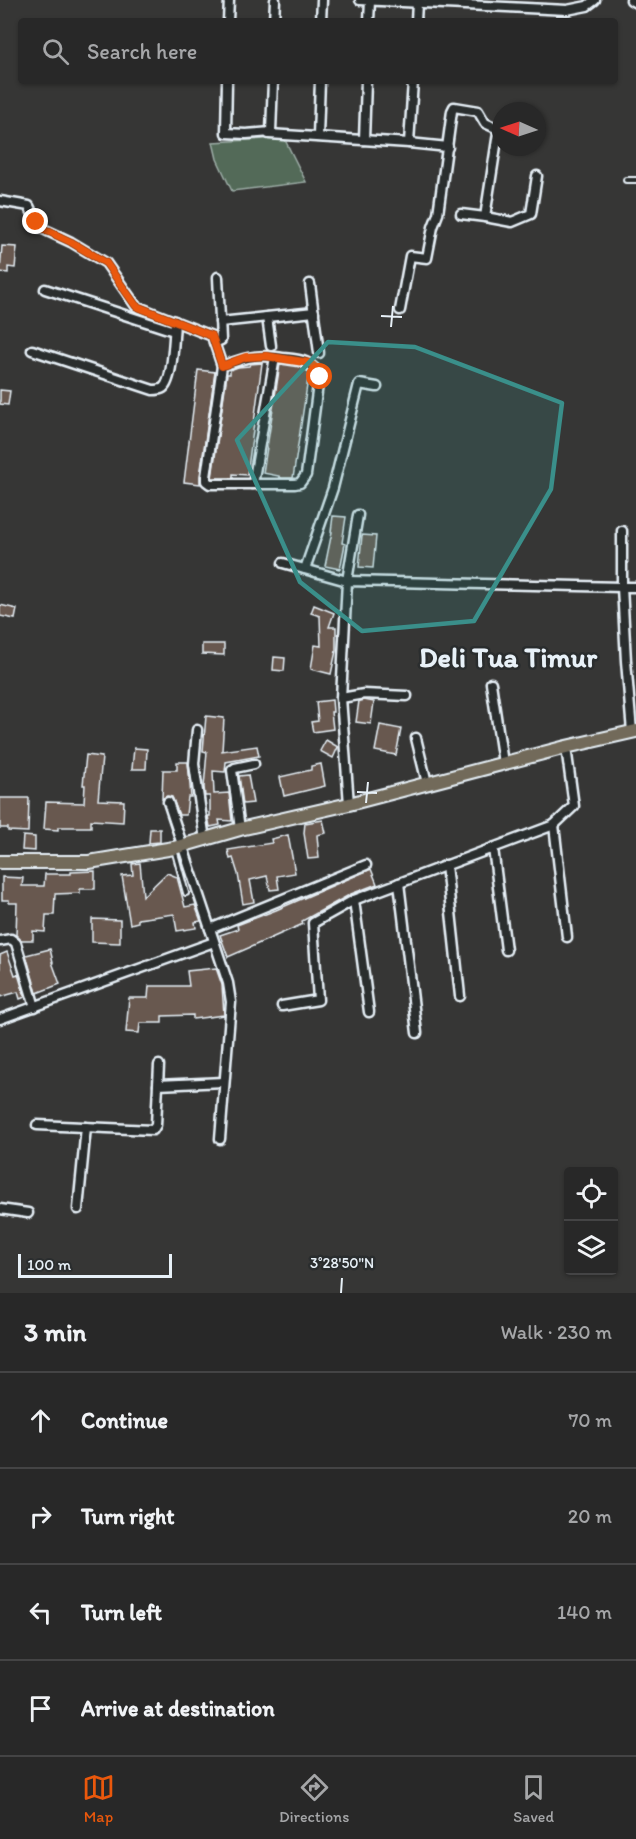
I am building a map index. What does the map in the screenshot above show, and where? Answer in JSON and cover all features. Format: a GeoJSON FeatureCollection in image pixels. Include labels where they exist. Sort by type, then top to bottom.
{"type":"FeatureCollection","features":[{"type":"Feature","properties":{"kind":"main road"},"geometry":{"type":"LineString","coordinates":[[0,862],[89,862],[147,854],[634,731]]}},
{"type":"Feature","properties":{"kind":"street"},"geometry":{"type":"LineString","coordinates":[[228,18],[229,0]]}},
{"type":"Feature","properties":{"kind":"street"},"geometry":{"type":"LineString","coordinates":[[274,18],[275,0]]}},
{"type":"Feature","properties":{"kind":"street"},"geometry":{"type":"LineString","coordinates":[[321,18],[322,0]]}},
{"type":"Feature","properties":{"kind":"street"},"geometry":{"type":"LineString","coordinates":[[360,0],[567,10],[587,6],[596,0]]}},
{"type":"Feature","properties":{"kind":"street"},"geometry":{"type":"LineString","coordinates":[[631,0],[636,3]]}},
{"type":"Feature","properties":{"kind":"street"},"geometry":{"type":"LineString","coordinates":[[369,18],[370,1]]}},
{"type":"Feature","properties":{"kind":"street"},"geometry":{"type":"LineString","coordinates":[[416,18],[417,3]]}},
{"type":"Feature","properties":{"kind":"street"},"geometry":{"type":"LineString","coordinates":[[227,84],[226,133],[318,136],[448,147]]}},
{"type":"Feature","properties":{"kind":"street"},"geometry":{"type":"LineString","coordinates":[[269,134],[272,130],[273,84]]}},
{"type":"Feature","properties":{"kind":"street"},"geometry":{"type":"LineString","coordinates":[[318,136],[320,84]]}},
{"type":"Feature","properties":{"kind":"street"},"geometry":{"type":"LineString","coordinates":[[364,140],[366,84]]}},
{"type":"Feature","properties":{"kind":"street"},"geometry":{"type":"LineString","coordinates":[[409,143],[412,84]]}},
{"type":"Feature","properties":{"kind":"street"},"geometry":{"type":"LineString","coordinates":[[400,310],[410,256],[427,258],[438,214],[454,108],[478,111],[486,123],[496,128],[498,133],[485,217]]}},
{"type":"Feature","properties":{"kind":"street"},"geometry":{"type":"LineString","coordinates":[[460,214],[512,222],[531,214],[537,176]]}},
{"type":"Feature","properties":{"kind":"street"},"geometry":{"type":"LineString","coordinates":[[0,201],[29,206],[39,227],[71,242],[106,263],[136,306],[212,336],[222,365],[206,481],[219,485],[300,483],[306,475],[308,463],[320,377],[317,369],[310,363],[257,355],[222,365]]}},
{"type":"Feature","properties":{"kind":"street"},"geometry":{"type":"LineString","coordinates":[[216,348],[221,340],[218,277]]}},
{"type":"Feature","properties":{"kind":"street"},"geometry":{"type":"LineString","coordinates":[[310,284],[319,353]]}},
{"type":"Feature","properties":{"kind":"street"},"geometry":{"type":"LineString","coordinates":[[45,289],[174,331]]}},
{"type":"Feature","properties":{"kind":"street"},"geometry":{"type":"LineString","coordinates":[[220,322],[314,312]]}},
{"type":"Feature","properties":{"kind":"street"},"geometry":{"type":"LineString","coordinates":[[267,317],[271,346]]}},
{"type":"Feature","properties":{"kind":"street"},"geometry":{"type":"LineString","coordinates":[[32,350],[153,390],[159,390],[169,378],[176,321]]}},
{"type":"Feature","properties":{"kind":"street"},"geometry":{"type":"LineString","coordinates":[[253,484],[275,357]]}},
{"type":"Feature","properties":{"kind":"street"},"geometry":{"type":"LineString","coordinates":[[305,569],[333,488],[359,384],[377,387]]}},
{"type":"Feature","properties":{"kind":"street"},"geometry":{"type":"LineString","coordinates":[[349,804],[341,698],[346,581],[358,515]]}},
{"type":"Feature","properties":{"kind":"street"},"geometry":{"type":"LineString","coordinates":[[621,531],[626,660],[634,731]]}},
{"type":"Feature","properties":{"kind":"street"},"geometry":{"type":"LineString","coordinates":[[283,563],[346,581],[636,587]]}},
{"type":"Feature","properties":{"kind":"street"},"geometry":{"type":"LineString","coordinates":[[491,683],[503,763]]}},
{"type":"Feature","properties":{"kind":"street"},"geometry":{"type":"LineString","coordinates":[[341,698],[364,694],[406,696]]}},
{"type":"Feature","properties":{"kind":"street"},"geometry":{"type":"LineString","coordinates":[[197,730],[194,764],[205,840]]}},
{"type":"Feature","properties":{"kind":"street"},"geometry":{"type":"LineString","coordinates":[[416,738],[428,783]]}},
{"type":"Feature","properties":{"kind":"street"},"geometry":{"type":"LineString","coordinates":[[282,1006],[318,1000],[313,923],[354,900],[554,825],[574,806],[566,747]]}},
{"type":"Feature","properties":{"kind":"street"},"geometry":{"type":"LineString","coordinates":[[240,829],[232,770],[254,764]]}},
{"type":"Feature","properties":{"kind":"street"},"geometry":{"type":"LineString","coordinates":[[168,802],[178,847],[210,929],[228,983],[231,1002],[220,1139]]}},
{"type":"Feature","properties":{"kind":"street"},"geometry":{"type":"LineString","coordinates":[[554,825],[567,937]]}},
{"type":"Feature","properties":{"kind":"street"},"geometry":{"type":"LineString","coordinates":[[493,848],[506,950]]}},
{"type":"Feature","properties":{"kind":"street"},"geometry":{"type":"LineString","coordinates":[[210,929],[366,865]]}},
{"type":"Feature","properties":{"kind":"street"},"geometry":{"type":"LineString","coordinates":[[446,866],[460,996]]}},
{"type":"Feature","properties":{"kind":"street"},"geometry":{"type":"LineString","coordinates":[[399,883],[417,1033]]}},
{"type":"Feature","properties":{"kind":"street"},"geometry":{"type":"LineString","coordinates":[[354,900],[369,1012]]}},
{"type":"Feature","properties":{"kind":"street"},"geometry":{"type":"LineString","coordinates":[[0,941],[11,939],[16,944],[35,1006]]}},
{"type":"Feature","properties":{"kind":"street"},"geometry":{"type":"LineString","coordinates":[[0,1019],[214,942]]}},
{"type":"Feature","properties":{"kind":"street"},"geometry":{"type":"LineString","coordinates":[[37,1125],[154,1129],[159,1065]]}},
{"type":"Feature","properties":{"kind":"street"},"geometry":{"type":"LineString","coordinates":[[158,1085],[224,1082]]}},
{"type":"Feature","properties":{"kind":"street"},"geometry":{"type":"LineString","coordinates":[[78,1209],[86,1127]]}},
{"type":"Feature","properties":{"kind":"street"},"geometry":{"type":"LineString","coordinates":[[0,1209],[28,1213]]}},
{"type":"Feature","properties":{"kind":"lane"},"geometry":{"type":"LineString","coordinates":[[626,180],[636,180]]}},
{"type":"Feature","properties":{"kind":"lane"},"geometry":{"type":"LineString","coordinates":[[178,847],[186,893]]}},
{"type":"Feature","properties":{"kind":"highlighted area"},"geometry":{"type":"Polygon","coordinates":[[[328,342],[415,347],[562,403],[551,489],[474,621],[362,631],[300,582],[237,440],[328,342]]]}},
{"type":"Feature","properties":{"kind":"green space"},"geometry":{"type":"Polygon","coordinates":[[[284,138],[306,182],[232,191],[217,159],[213,142],[284,138]]]}},
{"type":"Feature","properties":{"kind":"building"},"geometry":{"type":"Polygon","coordinates":[[[2,246],[17,247],[15,268],[8,267],[8,273],[0,272],[2,246]]]}},
{"type":"Feature","properties":{"kind":"building"},"geometry":{"type":"Polygon","coordinates":[[[262,363],[247,475],[233,474],[233,478],[212,478],[227,374],[238,367],[262,363]]]}},
{"type":"Feature","properties":{"kind":"building"},"geometry":{"type":"Polygon","coordinates":[[[280,364],[300,367],[309,372],[293,478],[282,478],[263,473],[280,364]]]}},
{"type":"Feature","properties":{"kind":"building"},"geometry":{"type":"Polygon","coordinates":[[[198,370],[215,372],[200,484],[184,482],[198,370]]]}},
{"type":"Feature","properties":{"kind":"building"},"geometry":{"type":"Polygon","coordinates":[[[0,390],[10,391],[8,405],[0,404],[0,390]]]}},
{"type":"Feature","properties":{"kind":"building"},"geometry":{"type":"Polygon","coordinates":[[[333,516],[346,517],[342,543],[345,544],[340,569],[325,566],[333,516]]]}},
{"type":"Feature","properties":{"kind":"building"},"geometry":{"type":"Polygon","coordinates":[[[362,535],[376,536],[373,568],[359,567],[362,535]]]}},
{"type":"Feature","properties":{"kind":"building"},"geometry":{"type":"Polygon","coordinates":[[[0,605],[17,609],[15,619],[0,616],[0,605]]]}},
{"type":"Feature","properties":{"kind":"building"},"geometry":{"type":"Polygon","coordinates":[[[314,605],[334,613],[329,627],[336,627],[336,651],[331,674],[311,669],[315,645],[321,646],[320,616],[311,613],[314,605]]]}},
{"type":"Feature","properties":{"kind":"building"},"geometry":{"type":"Polygon","coordinates":[[[202,644],[224,644],[224,655],[202,654],[202,644]]]}},
{"type":"Feature","properties":{"kind":"building"},"geometry":{"type":"Polygon","coordinates":[[[274,657],[285,658],[284,671],[273,670],[274,657]]]}},
{"type":"Feature","properties":{"kind":"building"},"geometry":{"type":"Polygon","coordinates":[[[332,700],[333,729],[313,732],[311,722],[318,721],[316,702],[332,700]]]}},
{"type":"Feature","properties":{"kind":"building"},"geometry":{"type":"Polygon","coordinates":[[[359,701],[374,702],[371,724],[356,722],[359,701]]]}},
{"type":"Feature","properties":{"kind":"building"},"geometry":{"type":"Polygon","coordinates":[[[206,716],[224,718],[222,751],[257,746],[259,756],[226,762],[225,772],[213,771],[214,794],[229,793],[232,821],[219,820],[220,825],[210,827],[208,816],[210,816],[210,796],[205,796],[204,787],[207,752],[203,751],[206,716]]]}},
{"type":"Feature","properties":{"kind":"building"},"geometry":{"type":"Polygon","coordinates":[[[380,725],[401,729],[396,755],[375,751],[380,725]]]}},
{"type":"Feature","properties":{"kind":"building"},"geometry":{"type":"Polygon","coordinates":[[[326,740],[338,747],[333,758],[320,751],[326,740]]]}},
{"type":"Feature","properties":{"kind":"building"},"geometry":{"type":"Polygon","coordinates":[[[134,748],[147,749],[146,769],[132,769],[134,748]]]}},
{"type":"Feature","properties":{"kind":"building"},"geometry":{"type":"Polygon","coordinates":[[[86,755],[102,757],[98,800],[124,801],[123,822],[91,820],[91,827],[44,829],[46,802],[84,803],[86,755]]]}},
{"type":"Feature","properties":{"kind":"building"},"geometry":{"type":"Polygon","coordinates":[[[177,762],[188,762],[191,797],[188,797],[186,815],[179,815],[172,797],[167,796],[162,799],[163,770],[177,770],[177,762]]]}},
{"type":"Feature","properties":{"kind":"building"},"geometry":{"type":"Polygon","coordinates":[[[321,764],[325,786],[284,796],[280,777],[311,770],[311,766],[321,764]]]}},
{"type":"Feature","properties":{"kind":"building"},"geometry":{"type":"Polygon","coordinates":[[[248,775],[253,803],[243,804],[239,776],[248,775]]]}},
{"type":"Feature","properties":{"kind":"building"},"geometry":{"type":"Polygon","coordinates":[[[0,798],[29,798],[28,832],[8,831],[8,828],[0,828],[0,798]]]}},
{"type":"Feature","properties":{"kind":"building"},"geometry":{"type":"Polygon","coordinates":[[[323,820],[326,833],[317,835],[319,858],[308,859],[304,833],[305,823],[323,820]]]}},
{"type":"Feature","properties":{"kind":"building"},"geometry":{"type":"Polygon","coordinates":[[[150,829],[160,829],[160,842],[149,843],[150,829]]]}},
{"type":"Feature","properties":{"kind":"building"},"geometry":{"type":"Polygon","coordinates":[[[288,835],[295,873],[277,876],[279,889],[270,890],[267,876],[250,880],[254,902],[243,904],[238,874],[228,850],[272,843],[271,839],[288,835]]]}},
{"type":"Feature","properties":{"kind":"building"},"geometry":{"type":"Polygon","coordinates":[[[23,836],[35,837],[35,851],[22,850],[23,836]]]}},
{"type":"Feature","properties":{"kind":"building"},"geometry":{"type":"Polygon","coordinates":[[[140,863],[143,896],[167,873],[177,877],[185,907],[195,905],[201,921],[195,922],[196,928],[177,931],[174,914],[138,919],[138,922],[130,924],[122,876],[133,875],[132,864],[140,863]]]}},
{"type":"Feature","properties":{"kind":"building"},"geometry":{"type":"Polygon","coordinates":[[[371,869],[377,884],[351,894],[302,921],[303,924],[228,957],[220,935],[238,929],[237,925],[371,869]]]}},
{"type":"Feature","properties":{"kind":"building"},"geometry":{"type":"Polygon","coordinates":[[[95,871],[95,889],[80,889],[80,893],[55,894],[54,915],[46,915],[45,932],[33,931],[33,940],[21,940],[16,935],[17,903],[2,900],[2,877],[23,878],[22,886],[44,886],[45,874],[95,871]]]}},
{"type":"Feature","properties":{"kind":"building"},"geometry":{"type":"Polygon","coordinates":[[[92,919],[120,920],[120,943],[92,942],[92,919]]]}},
{"type":"Feature","properties":{"kind":"building"},"geometry":{"type":"Polygon","coordinates":[[[50,949],[60,984],[37,993],[26,955],[50,949]]]}},
{"type":"Feature","properties":{"kind":"building"},"geometry":{"type":"Polygon","coordinates":[[[7,952],[15,975],[18,974],[25,997],[20,999],[18,992],[0,997],[0,955],[7,952]]]}},
{"type":"Feature","properties":{"kind":"building"},"geometry":{"type":"Polygon","coordinates":[[[216,968],[222,985],[224,1015],[193,1019],[193,1015],[162,1016],[162,1023],[140,1023],[139,1033],[126,1032],[129,998],[148,998],[149,986],[189,986],[187,971],[216,968]]]}},
{"type":"Feature","properties":{"kind":"district","name":"Deli Tua Timur"},"geometry":{"type":"Point","coordinates":[508,657]}},
{"type":"Feature","properties":{"kind":"route"},"geometry":{"type":"LineString","coordinates":[[36,222],[39,227],[71,242],[106,263],[136,306],[212,336],[222,366],[246,357],[266,356],[310,363],[317,369],[320,377]]}}]}
